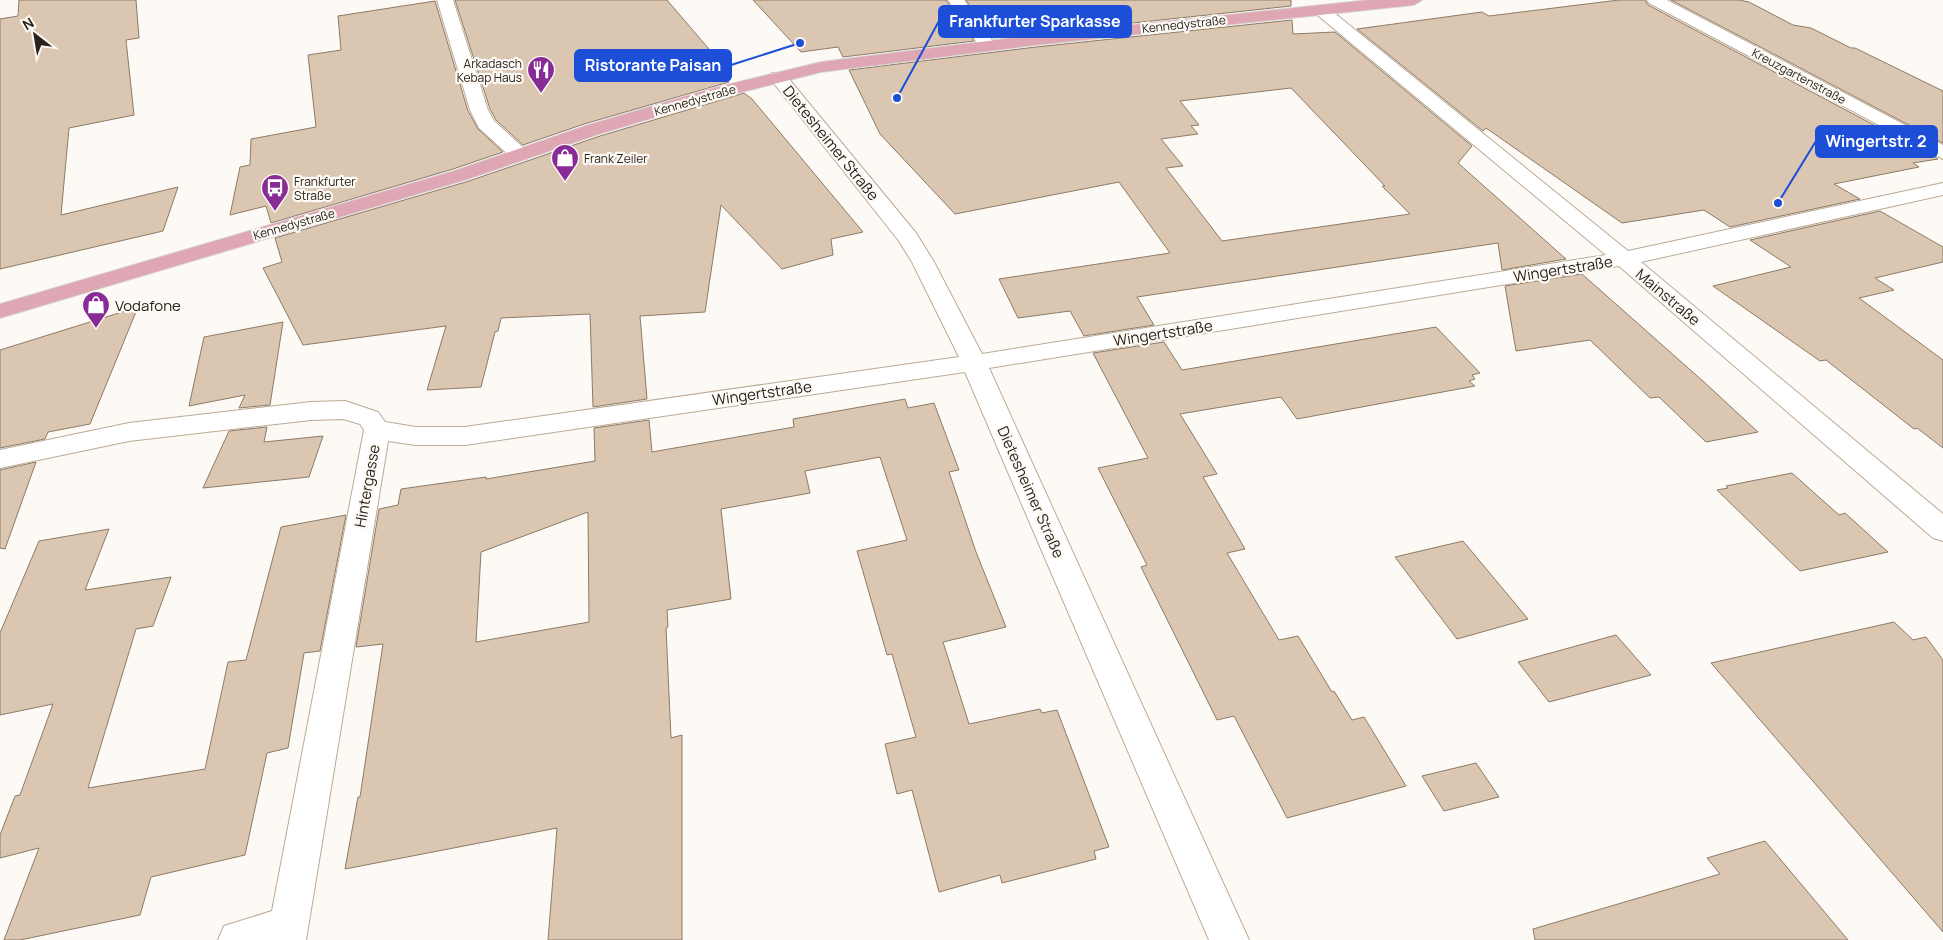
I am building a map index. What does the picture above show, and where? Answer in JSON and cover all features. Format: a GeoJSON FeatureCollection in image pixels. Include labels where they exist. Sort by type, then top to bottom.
{"type":"FeatureCollection","features":[{"type":"Feature","properties":{"kind":"main road","name":"Kennedystraße"},"geometry":{"type":"LineString","coordinates":[[0,311],[460,175],[697,99],[778,77],[847,63],[1414,0]]}},
{"type":"Feature","properties":{"kind":"street"},"geometry":{"type":"LineString","coordinates":[[445,0],[479,110],[486,124],[520,155]]}},
{"type":"Feature","properties":{"kind":"street"},"geometry":{"type":"LineString","coordinates":[[956,0],[988,46]]}},
{"type":"Feature","properties":{"kind":"street","name":"Kreuzgartenstraße"},"geometry":{"type":"LineString","coordinates":[[1655,0],[1943,153]]}},
{"type":"Feature","properties":{"kind":"street","name":"Mainstraße"},"geometry":{"type":"LineString","coordinates":[[1321,10],[1624,259],[1943,530]]}},
{"type":"Feature","properties":{"kind":"street","name":"Dietesheimer Straße"},"geometry":{"type":"LineString","coordinates":[[778,77],[912,242],[974,363],[1229,940]]}},
{"type":"Feature","properties":{"kind":"street","name":"Wingertstraße"},"geometry":{"type":"LineString","coordinates":[[377,430],[430,436],[465,436],[974,363],[1624,259],[1943,190]]}},
{"type":"Feature","properties":{"kind":"street","name":"Hintergasse"},"geometry":{"type":"LineString","coordinates":[[0,459],[129,432],[311,411],[345,410],[369,418],[377,430],[288,932],[238,940]]}},
{"type":"Feature","properties":{"kind":"building"},"geometry":{"type":"Polygon","coordinates":[[[19,0],[136,0],[139,38],[126,40],[134,115],[69,128],[61,215],[178,187],[163,231],[0,269],[0,19],[18,16],[19,0]]]}},
{"type":"Feature","properties":{"kind":"building"},"geometry":{"type":"Polygon","coordinates":[[[455,0],[667,0],[720,62],[706,64],[729,82],[584,124],[523,145],[496,120],[490,109],[455,0]]]}},
{"type":"Feature","properties":{"kind":"building"},"geometry":{"type":"Polygon","coordinates":[[[753,0],[946,0],[974,41],[843,57],[838,47],[801,52],[753,0]]]}},
{"type":"Feature","properties":{"kind":"building"},"geometry":{"type":"Polygon","coordinates":[[[966,0],[1291,0],[1291,6],[993,38],[966,0]]]}},
{"type":"Feature","properties":{"kind":"building"},"geometry":{"type":"Polygon","coordinates":[[[1619,0],[1645,0],[1648,5],[1938,159],[1913,163],[1919,167],[1834,184],[1860,199],[1730,227],[1704,210],[1622,223],[1486,128],[1483,131],[1357,29],[1482,12],[1489,16],[1619,0]]]}},
{"type":"Feature","properties":{"kind":"building"},"geometry":{"type":"Polygon","coordinates":[[[1671,0],[1739,0],[1749,2],[1793,25],[1811,28],[1943,91],[1943,143],[1671,0]]]}},
{"type":"Feature","properties":{"kind":"building"},"geometry":{"type":"Polygon","coordinates":[[[435,1],[468,111],[478,129],[503,152],[453,169],[271,223],[266,206],[230,215],[240,167],[250,165],[251,139],[316,127],[308,55],[341,50],[338,16],[435,1]]]}},
{"type":"Feature","properties":{"kind":"building"},"geometry":{"type":"Polygon","coordinates":[[[1292,20],[1293,34],[1335,32],[1472,146],[1458,163],[1566,259],[1502,270],[1498,243],[1137,297],[1154,325],[1084,336],[1070,311],[1018,318],[999,279],[1170,253],[1119,182],[955,214],[880,134],[849,70],[1036,47],[1292,20]],[[1291,88],[1180,101],[1199,125],[1191,126],[1198,134],[1161,139],[1183,166],[1166,168],[1222,241],[1410,214],[1382,186],[1385,186],[1291,88]]]}},
{"type":"Feature","properties":{"kind":"building"},"geometry":{"type":"Polygon","coordinates":[[[744,93],[752,99],[863,232],[831,239],[833,255],[782,269],[721,205],[705,312],[640,316],[647,399],[593,407],[590,314],[501,318],[498,331],[495,332],[481,387],[427,390],[446,326],[303,345],[263,268],[282,262],[275,238],[469,181],[600,136],[744,93]]]}},
{"type":"Feature","properties":{"kind":"building"},"geometry":{"type":"Polygon","coordinates":[[[1880,211],[1943,247],[1943,262],[1875,278],[1894,290],[1859,298],[1943,360],[1943,448],[1917,428],[1914,429],[1826,360],[1820,361],[1713,286],[1791,267],[1750,240],[1880,211]]]}},
{"type":"Feature","properties":{"kind":"building"},"geometry":{"type":"Polygon","coordinates":[[[1582,274],[1758,432],[1706,442],[1659,397],[1650,398],[1590,340],[1516,351],[1505,286],[1582,274]]]}},
{"type":"Feature","properties":{"kind":"building"},"geometry":{"type":"Polygon","coordinates":[[[138,307],[90,424],[48,432],[45,439],[0,448],[0,350],[138,307]]]}},
{"type":"Feature","properties":{"kind":"building"},"geometry":{"type":"Polygon","coordinates":[[[283,322],[270,405],[239,408],[245,395],[189,406],[204,337],[283,322]]]}},
{"type":"Feature","properties":{"kind":"building"},"geometry":{"type":"Polygon","coordinates":[[[1436,327],[1480,373],[1472,375],[1475,379],[1469,381],[1475,386],[1297,419],[1281,397],[1180,414],[1217,474],[1203,477],[1245,549],[1227,553],[1279,640],[1298,636],[1332,692],[1334,691],[1352,720],[1364,717],[1406,786],[1287,818],[1234,716],[1217,720],[1141,567],[1147,565],[1098,468],[1148,458],[1093,353],[1164,342],[1182,370],[1436,327]]]}},
{"type":"Feature","properties":{"kind":"building"},"geometry":{"type":"Polygon","coordinates":[[[905,399],[908,408],[934,403],[959,470],[949,472],[976,552],[1006,627],[943,642],[969,724],[1040,709],[1042,713],[1057,710],[1109,847],[1094,851],[1096,859],[1002,883],[1000,875],[939,892],[912,790],[897,794],[885,744],[916,737],[892,654],[887,655],[857,551],[907,540],[880,457],[805,471],[810,493],[721,509],[731,599],[667,610],[668,627],[666,628],[671,738],[682,735],[682,940],[548,940],[557,828],[345,869],[358,797],[360,797],[383,644],[356,647],[379,509],[398,505],[401,489],[486,477],[486,479],[595,461],[594,428],[649,420],[652,452],[794,427],[793,419],[905,399]],[[588,512],[481,552],[476,642],[589,622],[588,512]]]}},
{"type":"Feature","properties":{"kind":"building"},"geometry":{"type":"Polygon","coordinates":[[[267,427],[264,442],[323,436],[309,477],[203,488],[229,431],[267,427]]]}},
{"type":"Feature","properties":{"kind":"building"},"geometry":{"type":"Polygon","coordinates":[[[36,462],[5,549],[0,548],[0,470],[36,462]]]}},
{"type":"Feature","properties":{"kind":"building"},"geometry":{"type":"Polygon","coordinates":[[[1792,473],[1839,515],[1845,513],[1888,552],[1800,571],[1717,490],[1728,488],[1726,486],[1792,473]]]}},
{"type":"Feature","properties":{"kind":"building"},"geometry":{"type":"Polygon","coordinates":[[[346,515],[320,651],[304,653],[288,748],[267,753],[245,855],[151,877],[140,915],[20,940],[4,940],[39,848],[0,858],[0,835],[15,796],[20,795],[53,704],[0,715],[0,633],[39,541],[109,529],[85,590],[171,577],[153,626],[136,629],[88,788],[205,769],[228,662],[246,660],[281,527],[346,515]]]}},
{"type":"Feature","properties":{"kind":"building"},"geometry":{"type":"Polygon","coordinates":[[[1463,541],[1528,619],[1457,639],[1395,557],[1463,541]]]}},
{"type":"Feature","properties":{"kind":"building"},"geometry":{"type":"Polygon","coordinates":[[[1894,622],[1913,640],[1926,637],[1943,660],[1943,932],[1711,663],[1894,622]]]}},
{"type":"Feature","properties":{"kind":"building"},"geometry":{"type":"Polygon","coordinates":[[[1616,635],[1651,675],[1549,702],[1518,662],[1616,635]]]}},
{"type":"Feature","properties":{"kind":"building"},"geometry":{"type":"Polygon","coordinates":[[[1476,763],[1499,797],[1444,811],[1422,776],[1476,763]]]}},
{"type":"Feature","properties":{"kind":"building"},"geometry":{"type":"Polygon","coordinates":[[[1765,841],[1848,940],[1535,940],[1533,929],[1720,874],[1707,858],[1765,841]]]}},
{"type":"Feature","properties":{"kind":"place","name":"Ristorante Paisan"},"geometry":{"type":"Point","coordinates":[800,43]}},
{"type":"Feature","properties":{"kind":"place","name":"Arkadasch Kebap Haus"},"geometry":{"type":"Point","coordinates":[541,94]}},
{"type":"Feature","properties":{"kind":"place","name":"Frankfurter Sparkasse"},"geometry":{"type":"Point","coordinates":[897,98]}},
{"type":"Feature","properties":{"kind":"place","name":"Frank Zeiler"},"geometry":{"type":"Point","coordinates":[565,182]}},
{"type":"Feature","properties":{"kind":"place","name":"Wingertstr. 2"},"geometry":{"type":"Point","coordinates":[1778,203]}},
{"type":"Feature","properties":{"kind":"place","name":"Frankfurter Straße"},"geometry":{"type":"Point","coordinates":[275,212]}},
{"type":"Feature","properties":{"kind":"place","name":"Vodafone"},"geometry":{"type":"Point","coordinates":[96,329]}}]}
